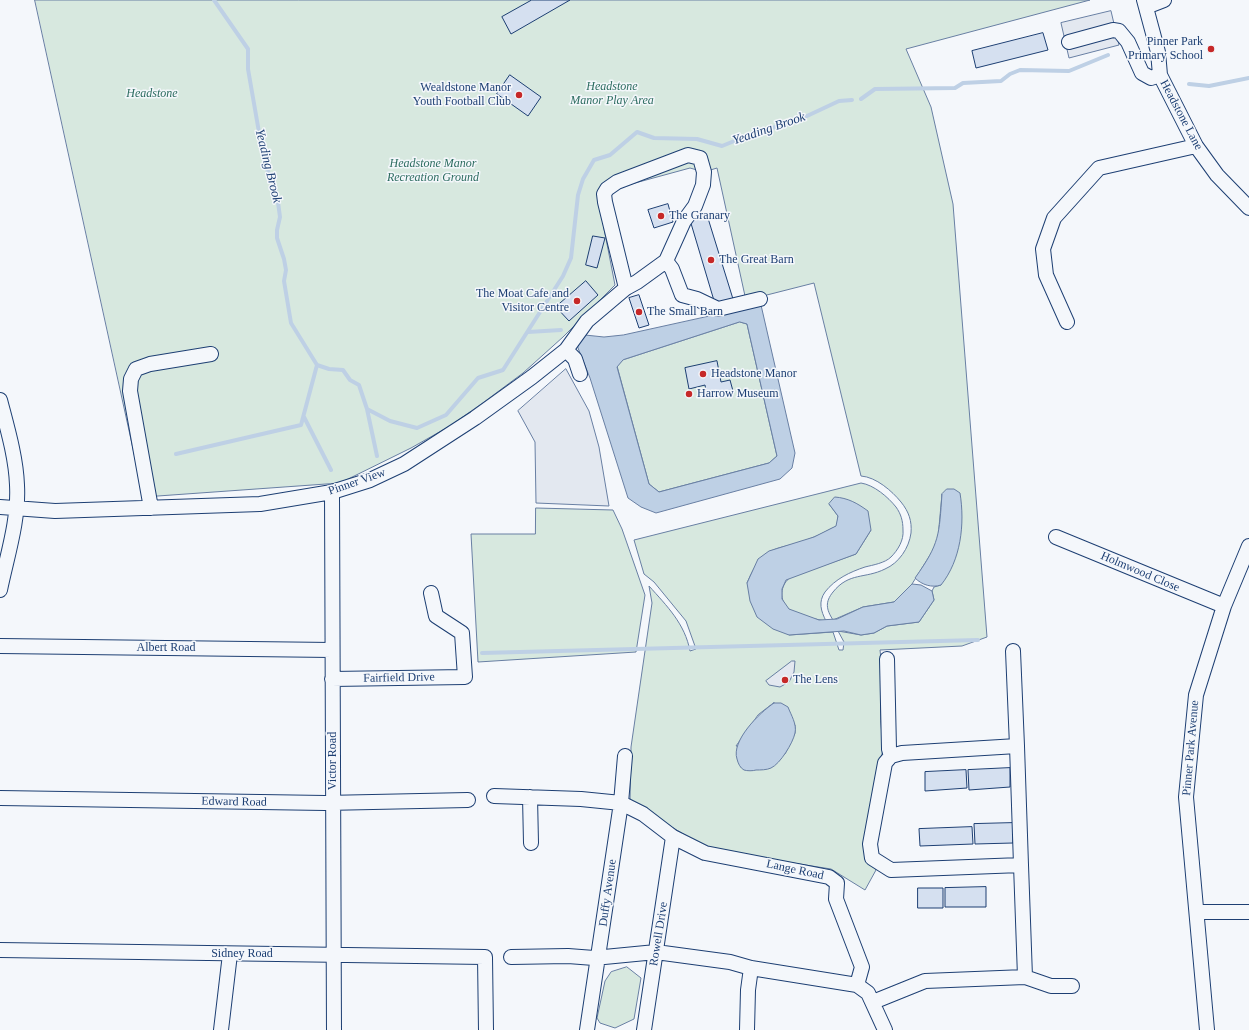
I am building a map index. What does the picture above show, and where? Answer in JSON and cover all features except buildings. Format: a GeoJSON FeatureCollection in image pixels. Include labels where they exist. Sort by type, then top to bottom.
{"type":"FeatureCollection","features":[{"type":"Feature","properties":{"kind":"street"},"geometry":{"type":"LineString","coordinates":[[1146,7],[1164,0]]}},
{"type":"Feature","properties":{"kind":"street","name":"Headstone Lane"},"geometry":{"type":"LineString","coordinates":[[1146,7],[1142,26],[1147,43],[1158,52],[1160,75],[1196,146],[1217,175],[1249,208]]}},
{"type":"Feature","properties":{"kind":"street"},"geometry":{"type":"LineString","coordinates":[[1069,42],[1113,30],[1119,31],[1128,42],[1142,72],[1151,78],[1160,75]]}},
{"type":"Feature","properties":{"kind":"street"},"geometry":{"type":"LineString","coordinates":[[1068,322],[1046,275],[1043,249],[1054,218],[1100,168],[1196,146]]}},
{"type":"Feature","properties":{"kind":"street"},"geometry":{"type":"LineString","coordinates":[[626,288],[604,194],[611,185],[617,182],[688,155],[700,158],[704,172],[703,185],[695,206],[684,221],[666,261],[672,269],[682,295],[697,299],[718,309],[760,299]]}},
{"type":"Feature","properties":{"kind":"street","name":"Pinner View"},"geometry":{"type":"LineString","coordinates":[[0,507],[55,511],[260,504],[332,492],[370,480],[404,464],[475,418],[566,350],[587,321],[626,288],[666,261]]}},
{"type":"Feature","properties":{"kind":"street"},"geometry":{"type":"LineString","coordinates":[[566,350],[575,359],[580,374]]}},
{"type":"Feature","properties":{"kind":"street"},"geometry":{"type":"LineString","coordinates":[[151,508],[130,391],[131,379],[136,369],[150,364],[211,354]]}},
{"type":"Feature","properties":{"kind":"street"},"geometry":{"type":"LineString","coordinates":[[0,400],[14,462],[17,485],[14,525],[0,590]]}},
{"type":"Feature","properties":{"kind":"street","name":"Victor Road"},"geometry":{"type":"LineString","coordinates":[[332,492],[334,1030]]}},
{"type":"Feature","properties":{"kind":"street","name":"Holmwood Close"},"geometry":{"type":"LineString","coordinates":[[1056,537],[1224,606]]}},
{"type":"Feature","properties":{"kind":"street","name":"Pinner Park Avenue"},"geometry":{"type":"LineString","coordinates":[[1207,1030],[1186,797],[1196,695],[1224,606],[1249,546]]}},
{"type":"Feature","properties":{"kind":"street","name":"Fairfield Drive"},"geometry":{"type":"LineString","coordinates":[[332,679],[465,677],[462,633],[436,616],[431,593]]}},
{"type":"Feature","properties":{"kind":"street","name":"Albert Road"},"geometry":{"type":"LineString","coordinates":[[0,646],[332,650]]}},
{"type":"Feature","properties":{"kind":"street"},"geometry":{"type":"LineString","coordinates":[[1013,651],[1025,977]]}},
{"type":"Feature","properties":{"kind":"street"},"geometry":{"type":"LineString","coordinates":[[887,659],[888,749],[891,756]]}},
{"type":"Feature","properties":{"kind":"street"},"geometry":{"type":"LineString","coordinates":[[1017,746],[902,753],[891,756],[885,763],[870,844],[872,858],[891,870],[1021,865]]}},
{"type":"Feature","properties":{"kind":"street","name":"Duffy Avenue"},"geometry":{"type":"LineString","coordinates":[[587,1030],[599,958],[621,803],[625,756]]}},
{"type":"Feature","properties":{"kind":"street"},"geometry":{"type":"LineString","coordinates":[[494,796],[621,803],[643,814],[673,837]]}},
{"type":"Feature","properties":{"kind":"street"},"geometry":{"type":"LineString","coordinates":[[530,797],[530,843]]}},
{"type":"Feature","properties":{"kind":"street","name":"Edward Road"},"geometry":{"type":"LineString","coordinates":[[0,798],[333,802],[468,800]]}},
{"type":"Feature","properties":{"kind":"street","name":"Rowell Drive"},"geometry":{"type":"LineString","coordinates":[[644,1030],[673,837]]}},
{"type":"Feature","properties":{"kind":"street","name":"Lange Road"},"geometry":{"type":"LineString","coordinates":[[673,837],[705,852],[829,877],[837,883],[836,899],[862,967],[857,984]]}},
{"type":"Feature","properties":{"kind":"street"},"geometry":{"type":"LineString","coordinates":[[1197,912],[1249,912]]}},
{"type":"Feature","properties":{"kind":"street","name":"Sidney Road"},"geometry":{"type":"LineString","coordinates":[[0,950],[485,956],[486,1030]]}},
{"type":"Feature","properties":{"kind":"street"},"geometry":{"type":"LineString","coordinates":[[511,957],[568,956],[599,958],[656,952],[730,962],[750,968],[857,984],[868,993],[885,1030]]}},
{"type":"Feature","properties":{"kind":"street"},"geometry":{"type":"LineString","coordinates":[[221,1030],[230,954]]}},
{"type":"Feature","properties":{"kind":"street"},"geometry":{"type":"LineString","coordinates":[[747,1030],[750,968]]}},
{"type":"Feature","properties":{"kind":"street"},"geometry":{"type":"LineString","coordinates":[[873,1002],[925,981],[1025,977],[1051,986],[1072,986]]}},
{"type":"Feature","properties":{"kind":"green space"},"geometry":{"type":"Polygon","coordinates":[[[35,0],[1090,0],[906,49],[931,107],[953,204],[987,637],[962,646],[880,650],[882,674],[881,721],[884,743],[865,850],[876,870],[865,890],[831,869],[710,850],[630,802],[631,747],[652,603],[649,586],[669,608],[680,624],[688,641],[690,651],[696,649],[686,621],[654,582],[644,574],[634,540],[861,483],[871,486],[880,492],[896,507],[902,521],[903,537],[894,554],[888,559],[848,574],[829,587],[823,596],[821,603],[826,621],[793,612],[786,606],[782,593],[787,580],[791,577],[856,554],[871,530],[829,504],[838,516],[837,526],[814,537],[781,547],[766,554],[754,569],[747,583],[789,635],[833,632],[839,650],[843,650],[844,642],[838,631],[861,635],[874,633],[887,626],[919,622],[934,600],[932,591],[934,587],[941,585],[942,494],[938,538],[932,552],[912,584],[894,602],[863,607],[833,620],[827,606],[830,596],[839,586],[845,581],[885,569],[899,559],[906,549],[910,539],[911,529],[908,513],[893,493],[883,485],[872,479],[861,476],[814,283],[759,297],[745,296],[717,168],[704,172],[690,168],[613,189],[600,208],[615,285],[563,337],[523,373],[450,426],[411,448],[340,483],[144,497],[35,0]],[[774,703],[758,715],[736,746],[785,754],[795,733],[795,725],[774,703]]]}},
{"type":"Feature","properties":{"kind":"green space"},"geometry":{"type":"Polygon","coordinates":[[[740,322],[747,324],[777,456],[769,463],[659,492],[649,484],[617,366],[623,360],[740,322]]]}},
{"type":"Feature","properties":{"kind":"green space"},"geometry":{"type":"Polygon","coordinates":[[[536,508],[613,510],[622,529],[645,595],[636,652],[478,662],[471,534],[535,534],[536,508]]]}},
{"type":"Feature","properties":{"kind":"green space"},"geometry":{"type":"Polygon","coordinates":[[[627,967],[641,978],[634,1019],[615,1028],[600,1023],[597,1018],[605,981],[611,972],[627,967]]]}},
{"type":"Feature","properties":{"kind":"shaded area"},"geometry":{"type":"Polygon","coordinates":[[[1111,11],[1119,45],[1069,58],[1061,23],[1111,11]]]}},
{"type":"Feature","properties":{"kind":"shaded area"},"geometry":{"type":"Polygon","coordinates":[[[566,369],[589,411],[599,447],[609,506],[536,503],[535,442],[518,411],[566,369]]]}},
{"type":"Feature","properties":{"kind":"shaded area"},"geometry":{"type":"Polygon","coordinates":[[[792,661],[795,661],[794,672],[789,682],[780,687],[769,685],[766,681],[792,661]]]}},
{"type":"Feature","properties":{"kind":"water"},"geometry":{"type":"Polygon","coordinates":[[[761,305],[795,453],[792,468],[780,479],[656,513],[641,507],[628,498],[590,378],[577,343],[585,335],[604,337],[623,335],[761,305]],[[740,322],[623,360],[617,367],[649,484],[659,492],[769,463],[777,456],[747,324],[740,322]]]}},
{"type":"Feature","properties":{"kind":"water"},"geometry":{"type":"Polygon","coordinates":[[[947,489],[954,489],[960,493],[962,517],[960,541],[948,575],[941,585],[931,586],[915,578],[934,547],[939,529],[942,494],[947,489]]]}},
{"type":"Feature","properties":{"kind":"water"},"geometry":{"type":"Polygon","coordinates":[[[835,497],[852,501],[868,511],[871,530],[856,554],[786,580],[782,589],[782,599],[789,609],[819,620],[837,619],[863,607],[894,602],[912,584],[921,585],[932,591],[934,600],[919,622],[887,626],[874,633],[861,635],[844,631],[789,635],[773,629],[757,617],[750,601],[747,583],[758,559],[769,551],[814,537],[836,526],[838,516],[829,504],[835,497]]]}},
{"type":"Feature","properties":{"kind":"water"},"geometry":{"type":"Polygon","coordinates":[[[774,703],[781,703],[788,707],[795,726],[795,733],[792,742],[786,753],[775,766],[766,770],[744,770],[740,767],[737,759],[736,752],[738,744],[754,720],[774,703]]]}},
{"type":"Feature","properties":{"kind":"waterway","name":"Yeading Brook"},"geometry":{"type":"LineString","coordinates":[[214,0],[248,49],[248,69],[264,161],[277,195],[280,217],[277,238],[286,270],[284,281],[291,323],[317,365],[329,369],[343,370],[350,380],[359,385],[367,409],[390,421],[417,428],[446,415],[478,378],[503,370],[563,276],[571,258],[578,195],[583,179],[594,160],[610,155],[637,132],[654,138],[697,139],[722,146],[759,131],[792,123],[839,101],[852,100]]}},
{"type":"Feature","properties":{"kind":"waterway","name":"Yeading Brook"},"geometry":{"type":"LineString","coordinates":[[861,99],[875,89],[955,88],[963,83],[1001,81],[1010,74],[1020,70],[1069,71],[1108,55]]}},
{"type":"Feature","properties":{"kind":"waterway","name":"Yeading Brook"},"geometry":{"type":"LineString","coordinates":[[1189,84],[1209,86],[1249,78]]}},
{"type":"Feature","properties":{"kind":"waterway","name":"Yeading Brook"},"geometry":{"type":"LineString","coordinates":[[528,332],[561,330]]}},
{"type":"Feature","properties":{"kind":"waterway"},"geometry":{"type":"LineString","coordinates":[[176,454],[301,425],[317,365]]}},
{"type":"Feature","properties":{"kind":"waterway"},"geometry":{"type":"LineString","coordinates":[[367,409],[377,456]]}},
{"type":"Feature","properties":{"kind":"waterway"},"geometry":{"type":"LineString","coordinates":[[304,417],[331,470]]}},
{"type":"Feature","properties":{"kind":"waterway"},"geometry":{"type":"LineString","coordinates":[[482,653],[978,640]]}},
{"type":"Feature","properties":{"kind":"place","name":"Pinner Park Primary School"},"geometry":{"type":"Point","coordinates":[1211,49]}},
{"type":"Feature","properties":{"kind":"place","name":"Wealdstone Manor Youth Football Club"},"geometry":{"type":"Point","coordinates":[519,95]}},
{"type":"Feature","properties":{"kind":"place","name":"The Granary"},"geometry":{"type":"Point","coordinates":[661,216]}},
{"type":"Feature","properties":{"kind":"place","name":"The Great Barn"},"geometry":{"type":"Point","coordinates":[711,260]}},
{"type":"Feature","properties":{"kind":"place","name":"The Moat Cafe and Visitor Centre"},"geometry":{"type":"Point","coordinates":[577,301]}},
{"type":"Feature","properties":{"kind":"place","name":"The Small Barn"},"geometry":{"type":"Point","coordinates":[639,312]}},
{"type":"Feature","properties":{"kind":"place","name":"Headstone Manor"},"geometry":{"type":"Point","coordinates":[703,374]}},
{"type":"Feature","properties":{"kind":"place","name":"Harrow Museum"},"geometry":{"type":"Point","coordinates":[689,394]}},
{"type":"Feature","properties":{"kind":"place","name":"The Lens"},"geometry":{"type":"Point","coordinates":[785,680]}},
{"type":"Feature","properties":{"kind":"park label","name":"Headstone"},"geometry":{"type":"Point","coordinates":[152,94]}},
{"type":"Feature","properties":{"kind":"park label","name":"Headstone Manor Play Area"},"geometry":{"type":"Point","coordinates":[612,94]}},
{"type":"Feature","properties":{"kind":"park label","name":"Headstone Manor Recreation Ground"},"geometry":{"type":"Point","coordinates":[433,171]}}]}
